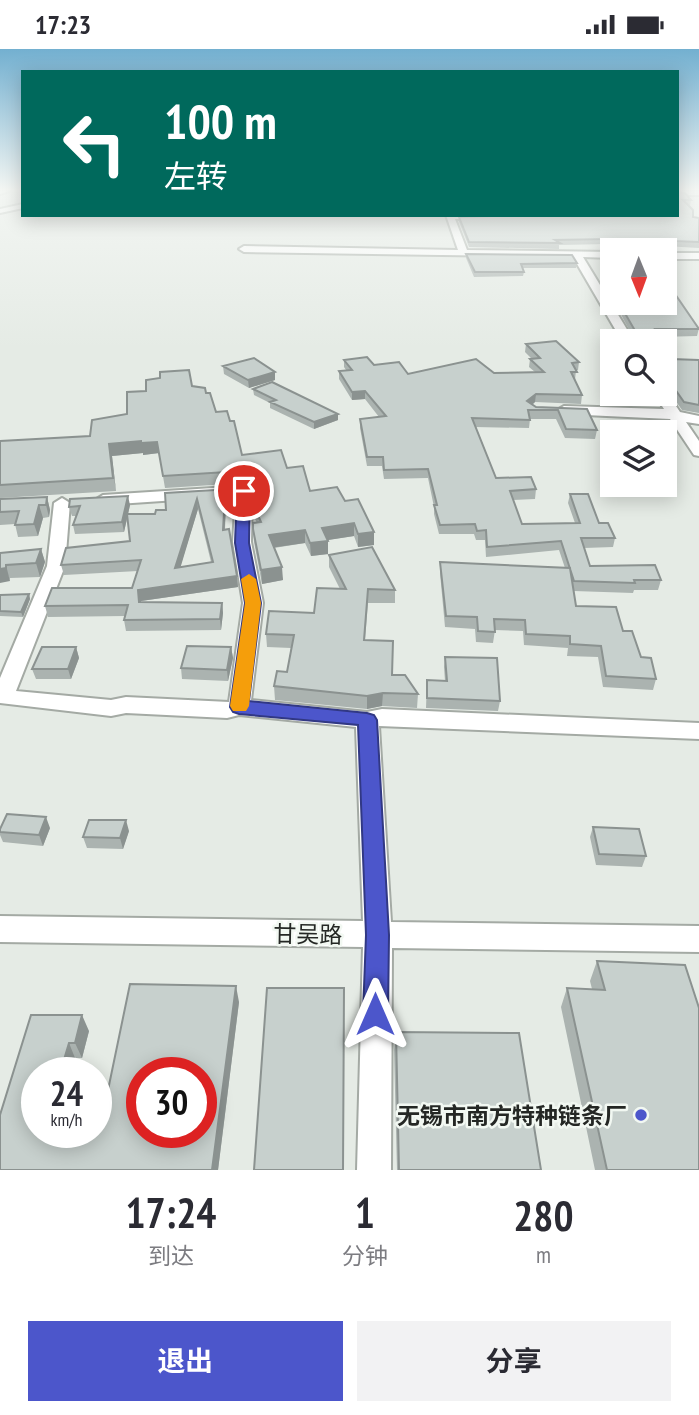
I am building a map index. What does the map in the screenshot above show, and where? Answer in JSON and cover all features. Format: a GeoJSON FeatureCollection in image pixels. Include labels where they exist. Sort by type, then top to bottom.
{"type":"FeatureCollection","features":[{"type":"Feature","properties":{"kind":"street"},"geometry":{"type":"LineString","coordinates":[[460,243],[463,252]]}},
{"type":"Feature","properties":{"kind":"street"},"geometry":{"type":"LineString","coordinates":[[244,249],[600,255]]}},
{"type":"Feature","properties":{"kind":"street"},"geometry":{"type":"LineString","coordinates":[[577,256],[621,329]]}},
{"type":"Feature","properties":{"kind":"street"},"geometry":{"type":"LineString","coordinates":[[677,256],[699,256]]}},
{"type":"Feature","properties":{"kind":"street"},"geometry":{"type":"LineString","coordinates":[[669,406],[699,453]]}},
{"type":"Feature","properties":{"kind":"street"},"geometry":{"type":"LineString","coordinates":[[548,410],[658,412],[699,420]]}},
{"type":"Feature","properties":{"kind":"street"},"geometry":{"type":"LineString","coordinates":[[239,707],[253,603],[242,543],[244,491],[69,502],[56,566],[5,692],[8,698],[111,708],[126,705],[227,711],[239,707],[367,720],[382,717],[699,731]]}},
{"type":"Feature","properties":{"kind":"street"},"geometry":{"type":"LineString","coordinates":[[367,720],[377,935],[374,1170]]}},
{"type":"Feature","properties":{"kind":"street","name":"甘吴路"},"geometry":{"type":"LineString","coordinates":[[0,929],[699,939]]}},
{"type":"Feature","properties":{"kind":"building"},"geometry":{"type":"Polygon","coordinates":[[[466,254],[572,255],[577,263],[521,264],[524,272],[475,272],[466,254]]]}},
{"type":"Feature","properties":{"kind":"building"},"geometry":{"type":"Polygon","coordinates":[[[677,297],[699,329],[655,329],[634,329],[626,315],[677,315],[677,297]]]}},
{"type":"Feature","properties":{"kind":"building"},"geometry":{"type":"Polygon","coordinates":[[[556,341],[579,362],[572,363],[577,372],[571,372],[582,395],[536,394],[527,401],[536,407],[587,409],[597,430],[566,429],[558,410],[528,410],[530,420],[472,418],[496,478],[531,477],[536,489],[510,491],[522,524],[580,523],[570,494],[588,494],[599,523],[608,523],[615,538],[581,538],[590,566],[655,565],[661,580],[634,580],[635,583],[574,581],[561,541],[487,547],[486,530],[477,531],[475,524],[440,525],[428,469],[384,470],[383,457],[367,457],[360,419],[386,416],[365,391],[352,392],[339,371],[352,370],[344,360],[367,357],[374,365],[399,362],[408,374],[476,359],[494,373],[544,372],[530,359],[540,358],[526,344],[556,341]]]}},
{"type":"Feature","properties":{"kind":"building"},"geometry":{"type":"Polygon","coordinates":[[[254,358],[275,372],[248,380],[223,366],[254,358]]]}},
{"type":"Feature","properties":{"kind":"building"},"geometry":{"type":"Polygon","coordinates":[[[677,359],[699,360],[699,405],[684,402],[677,392],[677,359]]]}},
{"type":"Feature","properties":{"kind":"building"},"geometry":{"type":"Polygon","coordinates":[[[189,370],[192,386],[205,388],[206,393],[210,393],[216,412],[227,411],[230,421],[234,421],[242,455],[281,450],[287,468],[303,466],[310,491],[337,487],[345,501],[358,499],[374,532],[358,534],[354,523],[322,528],[328,541],[310,543],[305,530],[269,535],[282,567],[261,570],[253,523],[261,522],[253,504],[252,476],[243,471],[163,476],[157,442],[109,444],[113,478],[0,485],[0,441],[90,436],[92,420],[127,414],[127,392],[146,391],[146,380],[160,378],[160,372],[189,370]]]}},
{"type":"Feature","properties":{"kind":"building"},"geometry":{"type":"Polygon","coordinates":[[[272,382],[338,414],[314,422],[270,402],[276,400],[253,389],[272,382]]]}},
{"type":"Feature","properties":{"kind":"building"},"geometry":{"type":"Polygon","coordinates":[[[232,489],[232,494],[225,495],[223,530],[229,529],[237,576],[138,590],[139,602],[222,603],[220,619],[124,620],[128,605],[45,606],[52,588],[132,588],[141,560],[61,565],[66,548],[130,541],[127,514],[155,514],[156,510],[166,510],[165,493],[232,489]],[[197,499],[175,568],[213,562],[197,499]]]}},
{"type":"Feature","properties":{"kind":"building"},"geometry":{"type":"Polygon","coordinates":[[[128,496],[122,522],[73,525],[80,506],[69,507],[70,499],[128,496]]]}},
{"type":"Feature","properties":{"kind":"building"},"geometry":{"type":"Polygon","coordinates":[[[47,497],[46,505],[39,505],[34,524],[15,525],[19,511],[0,512],[0,499],[47,497]]]}},
{"type":"Feature","properties":{"kind":"building"},"geometry":{"type":"Polygon","coordinates":[[[372,547],[395,590],[368,589],[364,640],[393,641],[392,675],[405,675],[418,694],[383,693],[367,696],[274,686],[277,671],[287,672],[294,635],[266,634],[269,611],[314,613],[317,588],[346,589],[329,555],[372,547]]]}},
{"type":"Feature","properties":{"kind":"building"},"geometry":{"type":"Polygon","coordinates":[[[41,549],[36,563],[6,565],[6,568],[0,569],[0,553],[41,549]]]}},
{"type":"Feature","properties":{"kind":"building"},"geometry":{"type":"Polygon","coordinates":[[[440,562],[570,568],[576,606],[616,607],[623,631],[632,631],[641,657],[651,658],[656,679],[606,676],[601,646],[570,644],[570,636],[526,634],[525,620],[494,619],[495,632],[478,631],[477,617],[446,616],[440,562]]]}},
{"type":"Feature","properties":{"kind":"building"},"geometry":{"type":"Polygon","coordinates":[[[29,594],[21,612],[0,611],[0,595],[29,594]]]}},
{"type":"Feature","properties":{"kind":"building"},"geometry":{"type":"Polygon","coordinates":[[[187,646],[231,647],[227,670],[181,668],[187,646]]]}},
{"type":"Feature","properties":{"kind":"building"},"geometry":{"type":"Polygon","coordinates":[[[42,647],[76,647],[68,669],[32,669],[42,647]]]}},
{"type":"Feature","properties":{"kind":"building"},"geometry":{"type":"Polygon","coordinates":[[[445,657],[497,658],[500,701],[427,698],[427,680],[447,681],[445,657]]]}},
{"type":"Feature","properties":{"kind":"building"},"geometry":{"type":"Polygon","coordinates":[[[7,814],[46,817],[39,835],[0,832],[7,814]]]}},
{"type":"Feature","properties":{"kind":"building"},"geometry":{"type":"Polygon","coordinates":[[[89,820],[126,820],[120,838],[83,837],[89,820]]]}},
{"type":"Feature","properties":{"kind":"building"},"geometry":{"type":"Polygon","coordinates":[[[593,827],[639,829],[646,856],[599,854],[593,827]]]}},
{"type":"Feature","properties":{"kind":"building","name":"无锡市南方特种链条厂"},"geometry":{"type":"Polygon","coordinates":[[[597,961],[685,965],[699,1008],[699,1170],[607,1170],[567,988],[605,990],[597,961]]]}},
{"type":"Feature","properties":{"kind":"building"},"geometry":{"type":"Polygon","coordinates":[[[130,984],[236,986],[217,1132],[217,1057],[126,1057],[126,1148],[215,1148],[212,1170],[0,1170],[0,1115],[31,1015],[82,1015],[75,1043],[69,1043],[65,1057],[21,1057],[21,1148],[112,1148],[112,1071],[130,984]]]}},
{"type":"Feature","properties":{"kind":"building"},"geometry":{"type":"Polygon","coordinates":[[[267,988],[344,988],[343,1170],[254,1170],[267,988]]]}},
{"type":"Feature","properties":{"kind":"building"},"geometry":{"type":"Polygon","coordinates":[[[396,1032],[519,1033],[541,1170],[399,1170],[396,1032]]]}},
{"type":"Feature","properties":{"kind":"slow traffic"},"geometry":{"type":"LineString","coordinates":[[240,706],[253,603],[249,579]]}},
{"type":"Feature","properties":{"kind":"place","name":"无锡市南方特种链条厂"},"geometry":{"type":"Point","coordinates":[641,1115]}},
{"type":"Feature","properties":{"kind":"route"},"geometry":{"type":"LineString","coordinates":[[244,491],[242,543],[253,603],[239,707],[367,720],[377,935],[375,1014]]}}]}
